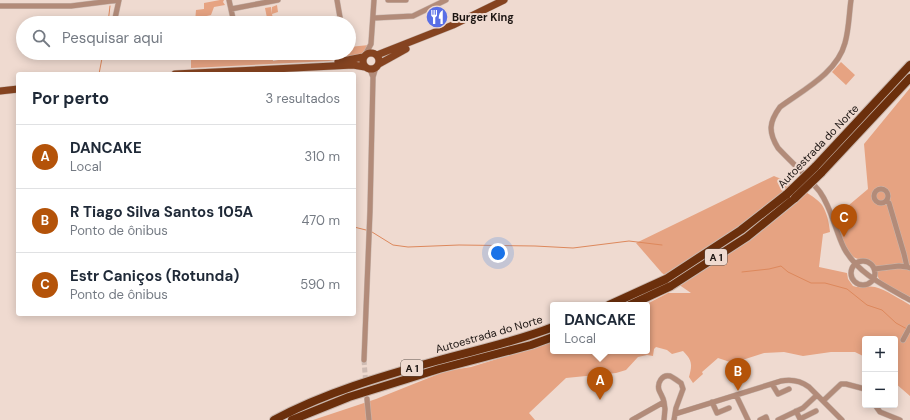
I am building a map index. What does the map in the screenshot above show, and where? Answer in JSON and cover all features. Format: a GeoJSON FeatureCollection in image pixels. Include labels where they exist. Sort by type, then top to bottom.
{"type":"FeatureCollection","features":[{"type":"Feature","properties":{"kind":"highway","name":"Autoestrada do Norte"},"geometry":{"type":"LineString","coordinates":[[636,302],[677,282],[747,237],[796,198],[818,170],[910,65]]}},
{"type":"Feature","properties":{"kind":"highway","name":"Autoestrada do Norte"},"geometry":{"type":"LineString","coordinates":[[616,302],[666,279],[742,230],[818,170],[910,78]]}},
{"type":"Feature","properties":{"kind":"highway","name":"Autoestrada do Norte"},"geometry":{"type":"LineString","coordinates":[[274,420],[294,409],[346,389],[436,361],[528,337],[550,328]]}},
{"type":"Feature","properties":{"kind":"highway","name":"Autoestrada do Norte"},"geometry":{"type":"LineString","coordinates":[[292,420],[356,395],[439,369],[531,345],[550,338]]}},
{"type":"Feature","properties":{"kind":"main road"},"geometry":{"type":"LineString","coordinates":[[211,72],[353,65],[372,67],[504,0]]}},
{"type":"Feature","properties":{"kind":"main road"},"geometry":{"type":"LineString","coordinates":[[356,58],[370,53],[376,54],[453,25]]}},
{"type":"Feature","properties":{"kind":"main road"},"geometry":{"type":"LineString","coordinates":[[372,67],[379,58],[376,54]]}},
{"type":"Feature","properties":{"kind":"main road"},"geometry":{"type":"LineString","coordinates":[[364,56],[363,63],[372,67]]}},
{"type":"Feature","properties":{"kind":"main road"},"geometry":{"type":"LineString","coordinates":[[282,68],[332,63],[346,60]]}},
{"type":"Feature","properties":{"kind":"main road"},"geometry":{"type":"LineString","coordinates":[[0,86],[16,84]]}},
{"type":"Feature","properties":{"kind":"main road"},"geometry":{"type":"LineString","coordinates":[[0,91],[16,89]]}},
{"type":"Feature","properties":{"kind":"street"},"geometry":{"type":"LineString","coordinates":[[0,6],[71,6],[81,1],[90,4],[119,0],[116,16]]}},
{"type":"Feature","properties":{"kind":"street"},"geometry":{"type":"LineString","coordinates":[[229,0],[232,16]]}},
{"type":"Feature","properties":{"kind":"street"},"geometry":{"type":"LineString","coordinates":[[231,10],[278,0]]}},
{"type":"Feature","properties":{"kind":"street"},"geometry":{"type":"LineString","coordinates":[[337,0],[339,16]]}},
{"type":"Feature","properties":{"kind":"street"},"geometry":{"type":"LineString","coordinates":[[364,56],[371,44],[374,18],[374,0]]}},
{"type":"Feature","properties":{"kind":"street"},"geometry":{"type":"LineString","coordinates":[[388,0],[406,0]]}},
{"type":"Feature","properties":{"kind":"street"},"geometry":{"type":"LineString","coordinates":[[374,18],[413,16],[446,0]]}},
{"type":"Feature","properties":{"kind":"street"},"geometry":{"type":"LineString","coordinates":[[851,0],[845,43],[841,54],[825,74],[780,107],[774,115],[771,123],[771,133],[778,148],[820,192],[830,211],[845,248],[856,264],[873,279],[910,300]]}},
{"type":"Feature","properties":{"kind":"street"},"geometry":{"type":"LineString","coordinates":[[371,44],[376,54]]}},
{"type":"Feature","properties":{"kind":"street"},"geometry":{"type":"LineString","coordinates":[[364,360],[370,211],[372,67]]}},
{"type":"Feature","properties":{"kind":"street"},"geometry":{"type":"LineString","coordinates":[[874,269],[899,266],[908,267],[889,203],[886,201]]}},
{"type":"Feature","properties":{"kind":"street"},"geometry":{"type":"LineString","coordinates":[[859,262],[866,262],[874,269],[873,279],[864,285],[856,283],[851,273],[851,270],[859,262]]}},
{"type":"Feature","properties":{"kind":"street"},"geometry":{"type":"LineString","coordinates":[[903,340],[910,327]]}},
{"type":"Feature","properties":{"kind":"street"},"geometry":{"type":"LineString","coordinates":[[664,420],[665,409],[663,397],[659,390],[659,382],[662,378],[670,376],[681,383],[683,390],[674,420]]}},
{"type":"Feature","properties":{"kind":"street"},"geometry":{"type":"LineString","coordinates":[[675,414],[786,380],[806,385],[840,420]]}},
{"type":"Feature","properties":{"kind":"street"},"geometry":{"type":"LineString","coordinates":[[772,384],[778,394],[789,389]]}},
{"type":"Feature","properties":{"kind":"street"},"geometry":{"type":"LineString","coordinates":[[823,401],[841,384],[862,388]]}},
{"type":"Feature","properties":{"kind":"street"},"geometry":{"type":"LineString","coordinates":[[736,395],[748,420]]}},
{"type":"Feature","properties":{"kind":"street"},"geometry":{"type":"LineString","coordinates":[[778,420],[808,404],[817,395]]}},
{"type":"Feature","properties":{"kind":"street"},"geometry":{"type":"LineString","coordinates":[[367,399],[369,420]]}},
{"type":"Feature","properties":{"kind":"street"},"geometry":{"type":"LineString","coordinates":[[632,420],[664,402]]}},
{"type":"Feature","properties":{"kind":"street"},"geometry":{"type":"LineString","coordinates":[[712,402],[718,413],[729,408]]}},
{"type":"Feature","properties":{"kind":"street"},"geometry":{"type":"LineString","coordinates":[[877,408],[880,412],[900,420]]}},
{"type":"Feature","properties":{"kind":"street"},"geometry":{"type":"LineString","coordinates":[[796,411],[800,418],[816,411]]}},
{"type":"Feature","properties":{"kind":"street"},"geometry":{"type":"LineString","coordinates":[[760,420],[766,417],[767,420]]}},
{"type":"Feature","properties":{"kind":"shaded area"},"geometry":{"type":"Polygon","coordinates":[[[224,0],[223,2],[225,5],[214,7],[211,15],[196,16],[196,10],[204,9],[204,3],[224,0]]]}},
{"type":"Feature","properties":{"kind":"shaded area"},"geometry":{"type":"Polygon","coordinates":[[[277,5],[278,12],[272,14],[272,16],[267,16],[265,8],[271,7],[271,14],[272,7],[277,5]]]}},
{"type":"Feature","properties":{"kind":"shaded area"},"geometry":{"type":"Polygon","coordinates":[[[369,45],[365,51],[356,56],[356,46],[369,45]]]}},
{"type":"Feature","properties":{"kind":"shaded area"},"geometry":{"type":"Polygon","coordinates":[[[191,60],[335,60],[191,68],[191,60]]]}},
{"type":"Feature","properties":{"kind":"shaded area"},"geometry":{"type":"Polygon","coordinates":[[[841,62],[855,75],[846,85],[832,72],[841,62]]]}},
{"type":"Feature","properties":{"kind":"shaded area"},"geometry":{"type":"Polygon","coordinates":[[[910,88],[910,297],[882,282],[874,266],[870,262],[857,259],[852,256],[844,243],[836,216],[868,189],[864,144],[910,88]]]}},
{"type":"Feature","properties":{"kind":"shaded area"},"geometry":{"type":"Polygon","coordinates":[[[774,176],[792,184],[807,192],[818,201],[824,208],[828,218],[830,232],[823,234],[819,267],[847,273],[848,279],[853,286],[879,288],[910,305],[910,396],[898,386],[898,336],[862,336],[862,356],[855,352],[831,352],[803,356],[784,352],[764,353],[733,363],[718,358],[702,372],[703,374],[693,383],[689,377],[691,363],[683,351],[672,354],[667,350],[656,347],[654,349],[653,356],[647,355],[638,357],[626,370],[616,373],[566,378],[529,413],[535,420],[313,420],[376,399],[446,371],[471,367],[550,343],[550,354],[650,354],[650,302],[668,293],[691,293],[662,273],[636,243],[774,176]]]}},
{"type":"Feature","properties":{"kind":"waterway"},"geometry":{"type":"LineString","coordinates":[[109,16],[110,6]]}},
{"type":"Feature","properties":{"kind":"waterway"},"geometry":{"type":"LineString","coordinates":[[99,72],[102,60]]}},
{"type":"Feature","properties":{"kind":"waterway"},"geometry":{"type":"LineString","coordinates":[[356,228],[366,230]]}},
{"type":"Feature","properties":{"kind":"waterway"},"geometry":{"type":"LineString","coordinates":[[372,232],[393,245],[408,247],[459,245],[573,248],[629,241],[662,245]]}},
{"type":"Feature","properties":{"kind":"waterway"},"geometry":{"type":"LineString","coordinates":[[742,272],[781,266],[788,272],[811,283],[825,283],[847,289],[867,305],[882,310],[896,323],[907,329]]}},
{"type":"Feature","properties":{"kind":"tunnel"},"geometry":{"type":"LineString","coordinates":[[364,360],[367,399]]}},
{"type":"Feature","properties":{"kind":"place","name":"Burger King"},"geometry":{"type":"Point","coordinates":[437,17]}},
{"type":"Feature","properties":{"kind":"place","name":"Estr Caniços (Rotunda)"},"geometry":{"type":"Point","coordinates":[844,237]}},
{"type":"Feature","properties":{"kind":"place","name":"R Tiago Silva Santos 105A"},"geometry":{"type":"Point","coordinates":[738,391]}},
{"type":"Feature","properties":{"kind":"place","name":"DANCAKE"},"geometry":{"type":"Point","coordinates":[600,400]}}]}
